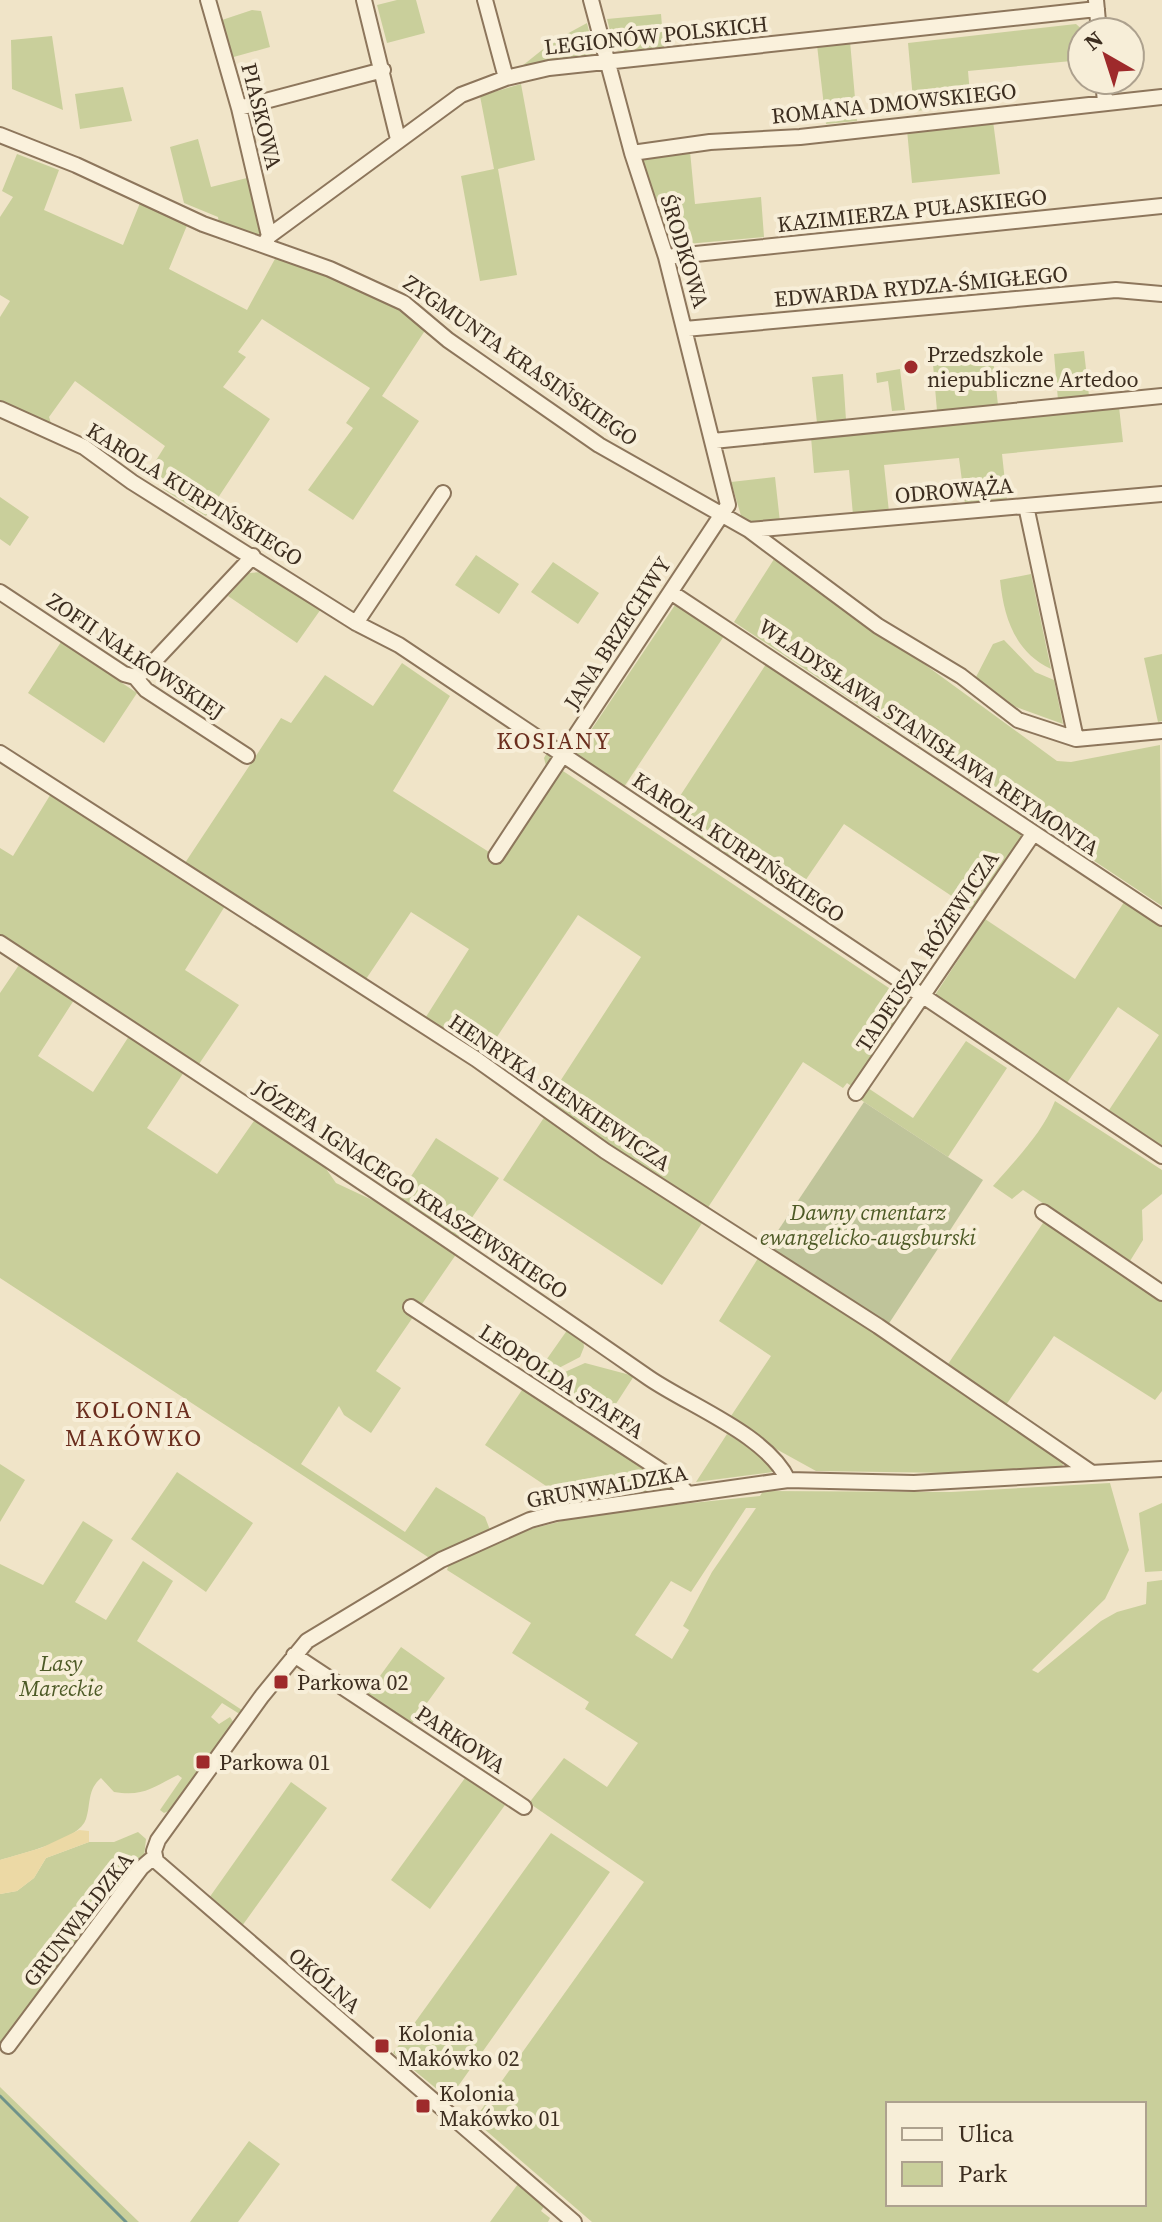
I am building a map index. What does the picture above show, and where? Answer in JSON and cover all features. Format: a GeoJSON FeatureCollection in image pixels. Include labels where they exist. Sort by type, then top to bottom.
{"type":"FeatureCollection","features":[{"type":"Feature","properties":{"kind":"street","name":"PIASKOWA"},"geometry":{"type":"LineString","coordinates":[[208,0],[239,108],[267,240]]}},
{"type":"Feature","properties":{"kind":"street"},"geometry":{"type":"LineString","coordinates":[[364,0],[398,139]]}},
{"type":"Feature","properties":{"kind":"street"},"geometry":{"type":"LineString","coordinates":[[485,0],[506,78]]}},
{"type":"Feature","properties":{"kind":"street","name":"ŚRODKOWA"},"geometry":{"type":"LineString","coordinates":[[591,0],[632,153],[666,257],[685,329],[728,500],[720,513]]}},
{"type":"Feature","properties":{"kind":"street","name":"LEGIONÓW POLSKICH"},"geometry":{"type":"LineString","coordinates":[[267,240],[398,139],[461,95],[506,78],[549,68],[1097,5]]}},
{"type":"Feature","properties":{"kind":"street"},"geometry":{"type":"LineString","coordinates":[[239,108],[383,70]]}},
{"type":"Feature","properties":{"kind":"street"},"geometry":{"type":"LineString","coordinates":[[1104,96],[1105,102]]}},
{"type":"Feature","properties":{"kind":"street","name":"ROMANA DMOWSKIEGO"},"geometry":{"type":"LineString","coordinates":[[632,153],[710,142],[800,137],[1162,97]]}},
{"type":"Feature","properties":{"kind":"street","name":"ZYGMUNTA KRASIŃSKIEGO"},"geometry":{"type":"LineString","coordinates":[[0,135],[76,165],[203,224],[267,240],[404,303],[448,340],[599,445],[749,530],[878,626],[961,676],[1018,720],[1076,739]]}},
{"type":"Feature","properties":{"kind":"street","name":"KAZIMIERZA PUŁASKIEGO"},"geometry":{"type":"LineString","coordinates":[[666,257],[1162,206]]}},
{"type":"Feature","properties":{"kind":"street","name":"EDWARDA RYDZA-ŚMIGŁEGO"},"geometry":{"type":"LineString","coordinates":[[685,329],[1116,290],[1162,294]]}},
{"type":"Feature","properties":{"kind":"street"},"geometry":{"type":"LineString","coordinates":[[713,441],[1162,396]]}},
{"type":"Feature","properties":{"kind":"street","name":"KAROLA KURPIŃSKIEGO"},"geometry":{"type":"LineString","coordinates":[[0,409],[84,447],[132,482],[356,623],[399,645],[1162,1156]]}},
{"type":"Feature","properties":{"kind":"street"},"geometry":{"type":"LineString","coordinates":[[356,623],[443,493]]}},
{"type":"Feature","properties":{"kind":"street","name":"ODROWĄŻA"},"geometry":{"type":"LineString","coordinates":[[749,530],[1162,494]]}},
{"type":"Feature","properties":{"kind":"street"},"geometry":{"type":"LineString","coordinates":[[1026,506],[1076,739],[1162,731]]}},
{"type":"Feature","properties":{"kind":"street","name":"JANA BRZECHWY"},"geometry":{"type":"LineString","coordinates":[[496,856],[672,593],[720,513]]}},
{"type":"Feature","properties":{"kind":"street"},"geometry":{"type":"LineString","coordinates":[[135,677],[145,671],[253,556]]}},
{"type":"Feature","properties":{"kind":"street","name":"ZOFII NAŁKOWSKIEJ"},"geometry":{"type":"LineString","coordinates":[[0,592],[124,674],[135,677],[146,690],[247,756]]}},
{"type":"Feature","properties":{"kind":"street","name":"WŁADYSŁAWA STANISŁAWA REYMONTA"},"geometry":{"type":"LineString","coordinates":[[672,593],[1162,918]]}},
{"type":"Feature","properties":{"kind":"street","name":"HENRYKA SIENKIEWICZA"},"geometry":{"type":"LineString","coordinates":[[0,753],[476,1059],[605,1151],[878,1326],[1093,1474]]}},
{"type":"Feature","properties":{"kind":"street","name":"TADEUSZA RÓŻEWICZA"},"geometry":{"type":"LineString","coordinates":[[856,1093],[1033,834]]}},
{"type":"Feature","properties":{"kind":"street","name":"JÓZEFA IGNACEGO KRASZEWSKIEGO"},"geometry":{"type":"LineString","coordinates":[[0,943],[459,1247],[677,1397],[762,1446],[780,1462],[788,1480]]}},
{"type":"Feature","properties":{"kind":"street"},"geometry":{"type":"LineString","coordinates":[[1043,1212],[1162,1293]]}},
{"type":"Feature","properties":{"kind":"street","name":"LEOPOLDA STAFFA"},"geometry":{"type":"LineString","coordinates":[[411,1307],[674,1479],[687,1493]]}},
{"type":"Feature","properties":{"kind":"street","name":"GRUNWALDZKA"},"geometry":{"type":"LineString","coordinates":[[8,2046],[141,1868],[156,1860],[158,1840],[294,1655],[324,1629],[441,1560],[502,1531],[556,1513],[788,1480],[914,1483],[1162,1469]]}},
{"type":"Feature","properties":{"kind":"street","name":"PARKOWA"},"geometry":{"type":"LineString","coordinates":[[294,1655],[524,1807]]}},
{"type":"Feature","properties":{"kind":"street","name":"OKÓLNA"},"geometry":{"type":"LineString","coordinates":[[156,1860],[574,2222]]}},
{"type":"Feature","properties":{"kind":"green space"},"geometry":{"type":"Polygon","coordinates":[[[397,0],[416,0],[425,33],[387,43],[377,5],[397,0]]]}},
{"type":"Feature","properties":{"kind":"green space"},"geometry":{"type":"Polygon","coordinates":[[[252,10],[261,11],[270,47],[230,58],[219,21],[252,10]]]}},
{"type":"Feature","properties":{"kind":"green space"},"geometry":{"type":"Polygon","coordinates":[[[661,14],[664,50],[625,55],[614,47],[607,19],[661,14]]]}},
{"type":"Feature","properties":{"kind":"green space"},"geometry":{"type":"Polygon","coordinates":[[[587,23],[594,52],[589,60],[517,70],[552,42],[587,23]]]}},
{"type":"Feature","properties":{"kind":"green space"},"geometry":{"type":"Polygon","coordinates":[[[1066,25],[1066,62],[968,71],[971,106],[914,111],[908,43],[1066,25]]]}},
{"type":"Feature","properties":{"kind":"green space"},"geometry":{"type":"Polygon","coordinates":[[[52,36],[63,110],[12,89],[11,40],[52,36]]]}},
{"type":"Feature","properties":{"kind":"green space"},"geometry":{"type":"Polygon","coordinates":[[[850,41],[857,121],[826,124],[817,45],[850,41]]]}},
{"type":"Feature","properties":{"kind":"green space"},"geometry":{"type":"Polygon","coordinates":[[[521,84],[535,160],[498,169],[517,275],[480,281],[461,176],[494,169],[480,96],[521,84]]]}},
{"type":"Feature","properties":{"kind":"green space"},"geometry":{"type":"Polygon","coordinates":[[[123,87],[132,121],[80,129],[75,94],[123,87]]]}},
{"type":"Feature","properties":{"kind":"green space"},"geometry":{"type":"Polygon","coordinates":[[[993,121],[1000,174],[912,183],[907,130],[993,121]]]}},
{"type":"Feature","properties":{"kind":"green space"},"geometry":{"type":"Polygon","coordinates":[[[198,139],[211,187],[251,177],[264,231],[253,237],[219,224],[218,217],[184,203],[170,147],[198,139]]]}},
{"type":"Feature","properties":{"kind":"green space"},"geometry":{"type":"Polygon","coordinates":[[[690,151],[695,204],[761,197],[764,237],[676,245],[665,238],[641,164],[647,155],[690,151]]]}},
{"type":"Feature","properties":{"kind":"green space"},"geometry":{"type":"Polygon","coordinates":[[[17,154],[59,170],[44,210],[123,245],[140,203],[188,223],[169,269],[247,310],[276,257],[405,307],[426,329],[382,396],[419,421],[353,520],[308,490],[353,428],[346,423],[370,388],[262,319],[238,352],[246,357],[223,387],[270,419],[206,516],[163,489],[161,477],[150,470],[165,446],[75,381],[49,417],[52,426],[0,404],[0,317],[10,301],[0,295],[0,217],[13,197],[2,191],[17,154]]]}},
{"type":"Feature","properties":{"kind":"green space"},"geometry":{"type":"Polygon","coordinates":[[[1084,351],[1089,396],[1058,400],[1054,354],[1084,351]]]}},
{"type":"Feature","properties":{"kind":"green space"},"geometry":{"type":"Polygon","coordinates":[[[993,359],[998,405],[937,411],[933,364],[993,359]]]}},
{"type":"Feature","properties":{"kind":"green space"},"geometry":{"type":"Polygon","coordinates":[[[900,369],[905,410],[892,411],[888,381],[877,383],[876,373],[900,369]]]}},
{"type":"Feature","properties":{"kind":"green space"},"geometry":{"type":"Polygon","coordinates":[[[843,374],[846,420],[817,423],[812,377],[843,374]]]}},
{"type":"Feature","properties":{"kind":"green space"},"geometry":{"type":"Polygon","coordinates":[[[1119,407],[1123,442],[1002,454],[1007,500],[965,504],[959,458],[884,465],[889,512],[853,515],[849,470],[814,473],[811,437],[1119,407]]]}},
{"type":"Feature","properties":{"kind":"green space"},"geometry":{"type":"Polygon","coordinates":[[[775,477],[780,522],[760,525],[742,519],[731,482],[775,477]]]}},
{"type":"Feature","properties":{"kind":"green space"},"geometry":{"type":"Polygon","coordinates":[[[0,497],[29,517],[10,546],[0,539],[0,497]]]}},
{"type":"Feature","properties":{"kind":"green space"},"geometry":{"type":"Polygon","coordinates":[[[476,555],[519,584],[499,614],[455,585],[476,555]]]}},
{"type":"Feature","properties":{"kind":"green space"},"geometry":{"type":"Polygon","coordinates":[[[776,556],[1057,761],[1071,762],[1160,745],[1162,906],[734,622],[776,556]]]}},
{"type":"Feature","properties":{"kind":"green space"},"geometry":{"type":"Polygon","coordinates":[[[553,562],[599,593],[578,624],[531,592],[553,562]]]}},
{"type":"Feature","properties":{"kind":"green space"},"geometry":{"type":"Polygon","coordinates":[[[262,572],[321,609],[297,643],[228,596],[249,573],[262,572]]]}},
{"type":"Feature","properties":{"kind":"green space"},"geometry":{"type":"Polygon","coordinates":[[[1031,574],[1051,669],[1028,653],[1020,643],[1005,608],[1000,580],[1031,574]]]}},
{"type":"Feature","properties":{"kind":"green space"},"geometry":{"type":"Polygon","coordinates":[[[677,602],[726,633],[624,787],[575,754],[677,602]]]}},
{"type":"Feature","properties":{"kind":"green space"},"geometry":{"type":"Polygon","coordinates":[[[1004,640],[1035,672],[1054,680],[1063,724],[997,700],[976,677],[993,644],[1004,640]]]}},
{"type":"Feature","properties":{"kind":"green space"},"geometry":{"type":"Polygon","coordinates":[[[61,642],[137,693],[104,743],[28,693],[61,642]]]}},
{"type":"Feature","properties":{"kind":"green space"},"geometry":{"type":"Polygon","coordinates":[[[1162,654],[1162,721],[1158,722],[1144,658],[1162,654]]]}},
{"type":"Feature","properties":{"kind":"green space"},"geometry":{"type":"Polygon","coordinates":[[[768,661],[1026,833],[974,911],[844,824],[792,900],[667,816],[768,661]]]}},
{"type":"Feature","properties":{"kind":"green space"},"geometry":{"type":"Polygon","coordinates":[[[402,663],[450,696],[393,791],[489,852],[547,770],[544,758],[548,751],[567,765],[563,771],[913,1004],[856,1089],[847,1083],[843,1088],[803,1062],[707,1209],[544,1106],[641,957],[578,915],[483,1058],[424,1020],[469,949],[411,912],[362,985],[181,869],[281,718],[291,723],[325,675],[373,706],[402,663]]]}},
{"type":"Feature","properties":{"kind":"green space"},"geometry":{"type":"Polygon","coordinates":[[[52,792],[225,906],[185,970],[239,1005],[197,1067],[0,939],[0,848],[13,856],[52,792]]]}},
{"type":"Feature","properties":{"kind":"green space"},"geometry":{"type":"Polygon","coordinates":[[[1126,899],[1162,923],[1162,1146],[1109,1110],[1159,1035],[1118,1007],[1067,1083],[935,995],[985,919],[1075,979],[1126,899]]]}},
{"type":"Feature","properties":{"kind":"green space"},"geometry":{"type":"Polygon","coordinates":[[[21,962],[76,997],[38,1056],[93,1092],[131,1033],[184,1072],[147,1128],[217,1174],[256,1118],[322,1163],[336,1183],[383,1205],[457,1253],[376,1371],[401,1388],[371,1433],[344,1415],[339,1406],[301,1464],[405,1532],[436,1487],[485,1517],[490,1530],[431,1559],[0,1278],[0,993],[21,962]]]}},
{"type":"Feature","properties":{"kind":"green space"},"geometry":{"type":"Polygon","coordinates":[[[966,1041],[1007,1068],[948,1157],[858,1098],[865,1086],[913,1118],[966,1041]]]}},
{"type":"Feature","properties":{"kind":"green space"},"geometry":{"type":"Polygon","coordinates":[[[1055,1101],[1162,1170],[1162,1194],[1142,1210],[1143,1240],[1130,1261],[1023,1190],[1012,1199],[993,1186],[1035,1136],[1055,1101]]]}},
{"type":"Feature","properties":{"kind":"green space","name":"Dawny cmentarz ewangelicko-augsburski"},"geometry":{"type":"Polygon","coordinates":[[[864,1102],[983,1180],[886,1328],[765,1250],[864,1102]]]}},
{"type":"Feature","properties":{"kind":"green space"},"geometry":{"type":"Polygon","coordinates":[[[545,1116],[704,1220],[662,1285],[503,1180],[545,1116]]]}},
{"type":"Feature","properties":{"kind":"green space"},"geometry":{"type":"Polygon","coordinates":[[[436,1138],[499,1178],[456,1241],[395,1201],[436,1138]]]}},
{"type":"Feature","properties":{"kind":"green space"},"geometry":{"type":"Polygon","coordinates":[[[1045,1220],[1162,1297],[1162,1391],[1155,1400],[1054,1336],[1006,1405],[946,1367],[1045,1220]]]}},
{"type":"Feature","properties":{"kind":"green space"},"geometry":{"type":"Polygon","coordinates":[[[760,1255],[1005,1419],[1064,1461],[1062,1467],[953,1473],[816,1471],[727,1422],[771,1356],[719,1321],[760,1255]]]}},
{"type":"Feature","properties":{"kind":"green space"},"geometry":{"type":"Polygon","coordinates":[[[568,1329],[583,1339],[580,1357],[530,1383],[568,1329]]]}},
{"type":"Feature","properties":{"kind":"green space"},"geometry":{"type":"Polygon","coordinates":[[[585,1363],[634,1376],[601,1427],[549,1393],[547,1387],[556,1376],[585,1363]]]}},
{"type":"Feature","properties":{"kind":"green space"},"geometry":{"type":"Polygon","coordinates":[[[524,1387],[674,1487],[671,1491],[567,1500],[485,1445],[524,1387]]]}},
{"type":"Feature","properties":{"kind":"green space"},"geometry":{"type":"Polygon","coordinates":[[[727,1434],[775,1462],[773,1472],[696,1482],[727,1434]]]}},
{"type":"Feature","properties":{"kind":"green space"},"geometry":{"type":"Polygon","coordinates":[[[0,1464],[25,1480],[0,1522],[0,1464]]]}},
{"type":"Feature","properties":{"kind":"green space"},"geometry":{"type":"Polygon","coordinates":[[[177,1472],[253,1523],[206,1592],[131,1539],[177,1472]]]}},
{"type":"Feature","properties":{"kind":"green space"},"geometry":{"type":"Polygon","coordinates":[[[1110,1483],[1129,1550],[1105,1599],[1032,1670],[1038,1673],[1101,1621],[1117,1612],[1146,1604],[1147,1582],[1162,1580],[1162,2222],[592,2222],[468,2115],[479,2113],[644,1882],[529,1803],[564,1758],[607,1787],[638,1743],[585,1709],[589,1702],[512,1653],[531,1623],[447,1570],[449,1564],[531,1529],[594,1513],[760,1496],[763,1491],[951,1492],[1110,1483]],[[746,1508],[691,1592],[671,1581],[635,1635],[672,1659],[689,1630],[683,1626],[712,1572],[756,1508],[746,1508]]]}},
{"type":"Feature","properties":{"kind":"green space"},"geometry":{"type":"Polygon","coordinates":[[[1162,1503],[1162,1571],[1145,1572],[1139,1513],[1162,1503]]]}},
{"type":"Feature","properties":{"kind":"green space","name":"Lasy Mareckie"},"geometry":{"type":"Polygon","coordinates":[[[83,1521],[113,1540],[75,1602],[106,1620],[143,1561],[173,1581],[137,1641],[245,1712],[238,1713],[222,1703],[211,1717],[219,1724],[230,1717],[234,1723],[193,1777],[195,1779],[175,1808],[164,1813],[160,1810],[182,1778],[178,1775],[148,1790],[133,1793],[114,1792],[101,1778],[91,1792],[86,1819],[81,1827],[61,1840],[0,1860],[0,1564],[43,1585],[83,1521]]]}},
{"type":"Feature","properties":{"kind":"green space"},"geometry":{"type":"Polygon","coordinates":[[[401,1647],[445,1678],[411,1725],[367,1694],[401,1647]]]}},
{"type":"Feature","properties":{"kind":"green space"},"geometry":{"type":"Polygon","coordinates":[[[465,1778],[505,1805],[430,1909],[391,1880],[465,1778]]]}},
{"type":"Feature","properties":{"kind":"green space"},"geometry":{"type":"Polygon","coordinates":[[[291,1782],[327,1808],[242,1926],[209,1898],[291,1782]]]}},
{"type":"Feature","properties":{"kind":"green space"},"geometry":{"type":"Polygon","coordinates":[[[138,1832],[146,1839],[144,1857],[0,2046],[0,1894],[17,1891],[34,1878],[46,1858],[89,1842],[114,1842],[138,1832]]]}},
{"type":"Feature","properties":{"kind":"green space"},"geometry":{"type":"Polygon","coordinates":[[[551,1833],[610,1872],[449,2099],[393,2053],[551,1833]]]}},
{"type":"Feature","properties":{"kind":"green space"},"geometry":{"type":"Polygon","coordinates":[[[0,2087],[139,2222],[0,2222],[0,2087]]]}},
{"type":"Feature","properties":{"kind":"green space"},"geometry":{"type":"Polygon","coordinates":[[[249,2141],[280,2164],[238,2222],[190,2222],[249,2141]]]}},
{"type":"Feature","properties":{"kind":"green space"},"geometry":{"type":"Polygon","coordinates":[[[518,2184],[545,2205],[541,2211],[550,2218],[548,2222],[490,2222],[518,2184]]]}},
{"type":"Feature","properties":{"kind":"sand"},"geometry":{"type":"Polygon","coordinates":[[[79,1830],[89,1831],[89,1842],[46,1858],[34,1878],[17,1891],[0,1894],[0,1860],[41,1848],[79,1830]]]}},
{"type":"Feature","properties":{"kind":"waterway"},"geometry":{"type":"LineString","coordinates":[[0,2096],[126,2222]]}},
{"type":"Feature","properties":{"kind":"place","name":"Przedszkole niepubliczne Artedoo"},"geometry":{"type":"Point","coordinates":[911,367]}},
{"type":"Feature","properties":{"kind":"place","name":"Parkowa 02"},"geometry":{"type":"Point","coordinates":[281,1682]}},
{"type":"Feature","properties":{"kind":"place","name":"Parkowa 01"},"geometry":{"type":"Point","coordinates":[203,1762]}},
{"type":"Feature","properties":{"kind":"place","name":"Kolonia Makówko 02"},"geometry":{"type":"Point","coordinates":[382,2046]}},
{"type":"Feature","properties":{"kind":"place","name":"Kolonia Makówko 01"},"geometry":{"type":"Point","coordinates":[423,2106]}},
{"type":"Feature","properties":{"kind":"district","name":"KOSIANY"},"geometry":{"type":"Point","coordinates":[554,740]}},
{"type":"Feature","properties":{"kind":"district","name":"KOLONIA MAKÓWKO"},"geometry":{"type":"Point","coordinates":[134,1423]}}]}
